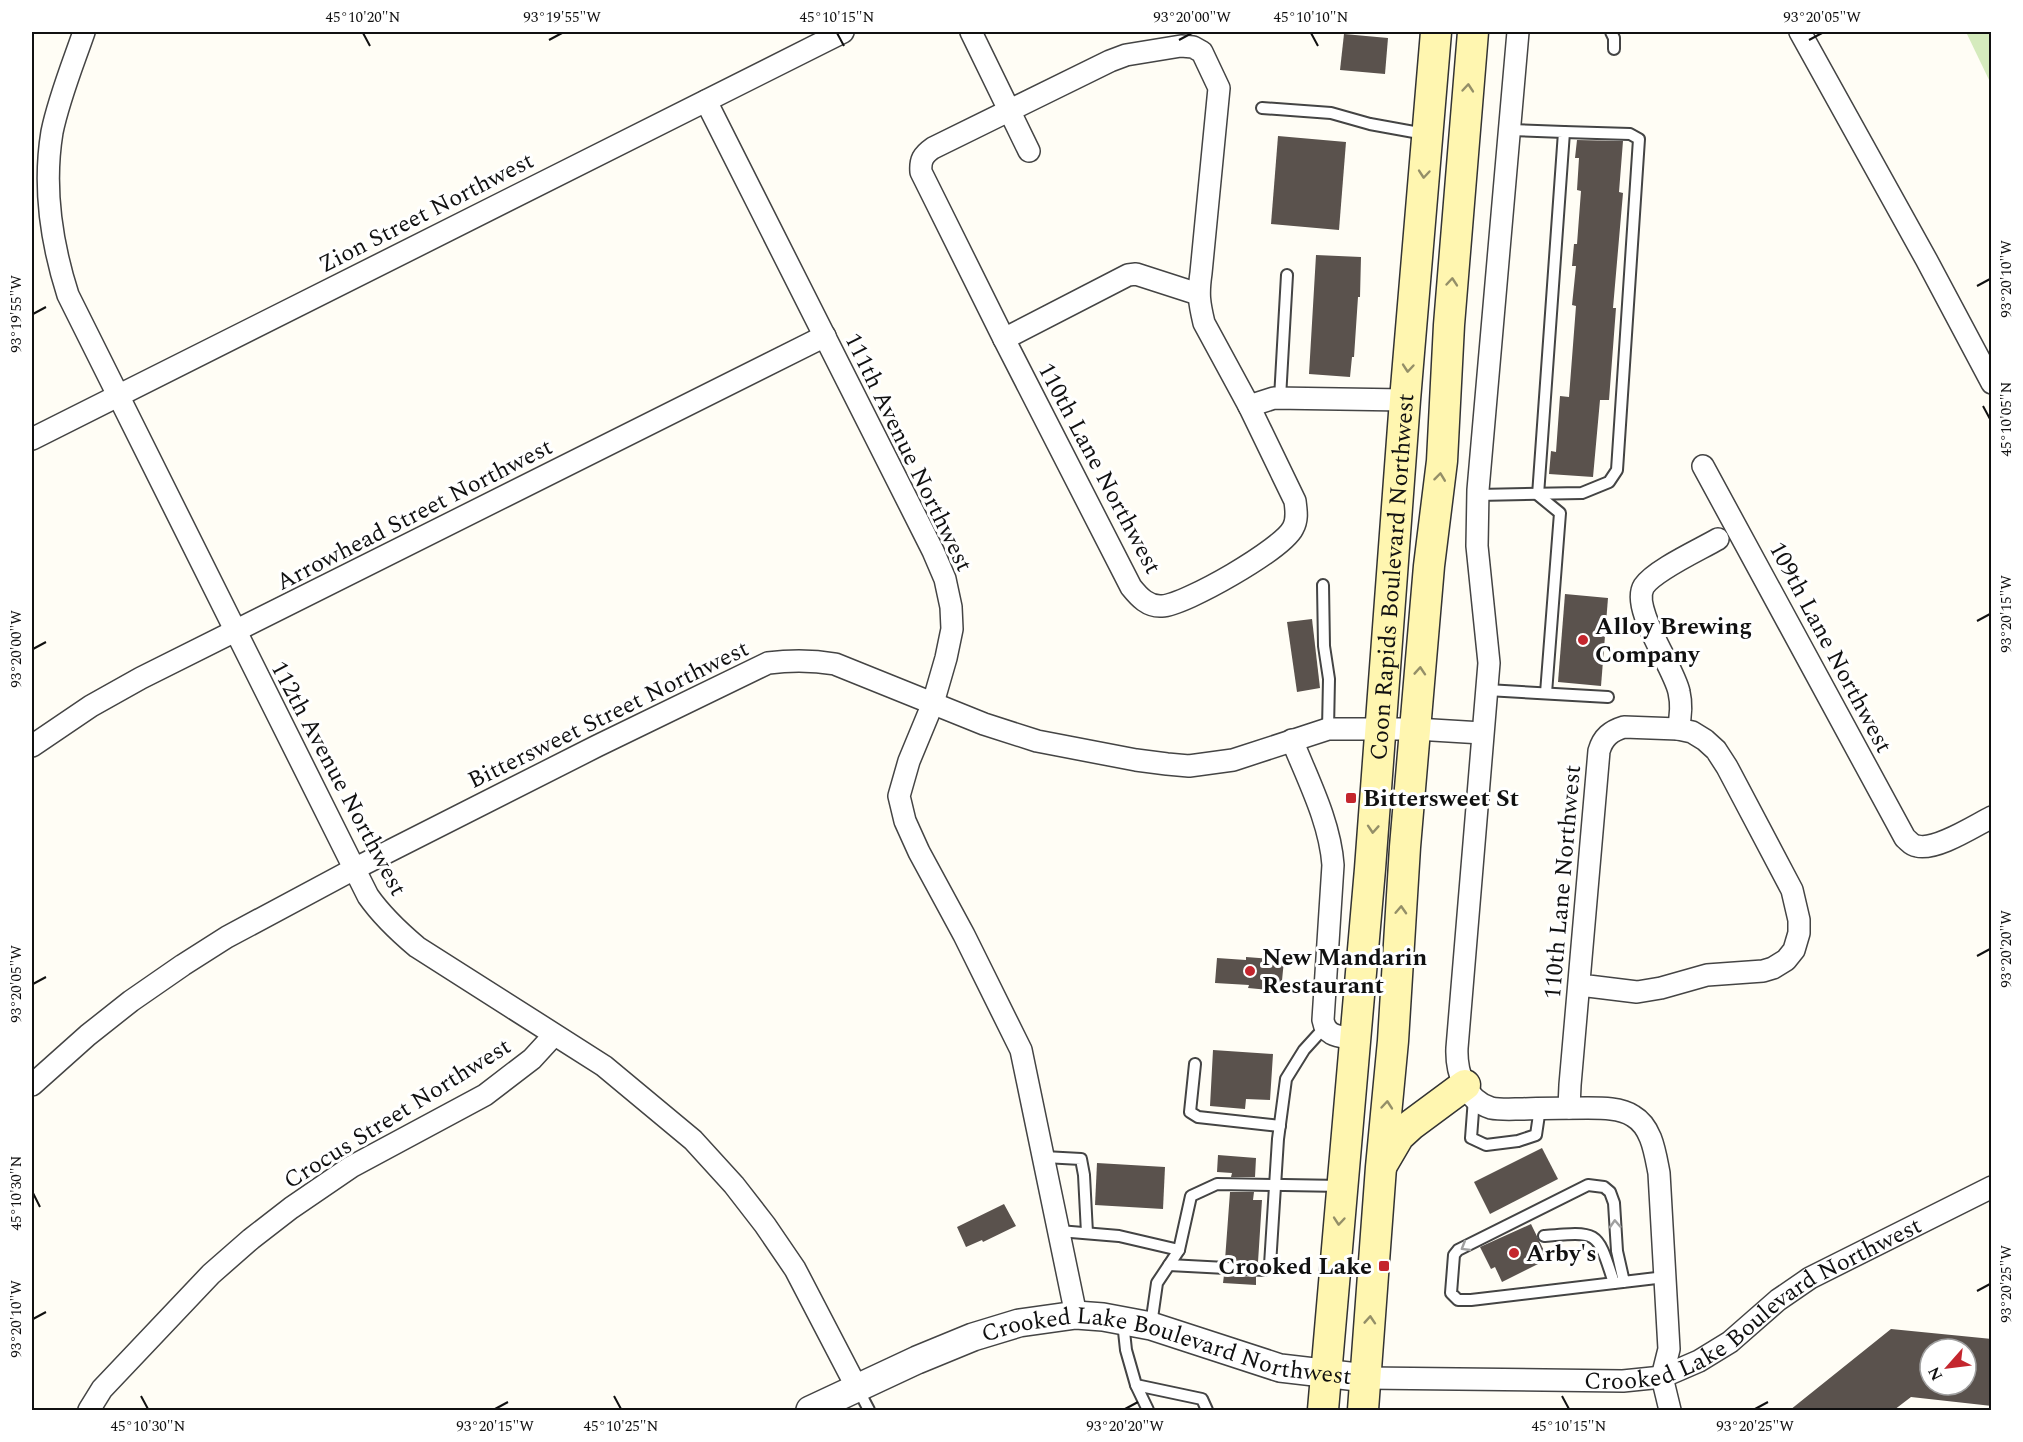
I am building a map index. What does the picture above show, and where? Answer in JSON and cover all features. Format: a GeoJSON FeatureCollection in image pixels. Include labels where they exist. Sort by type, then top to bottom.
{"type":"FeatureCollection","features":[{"type":"Feature","properties":{"kind":"main road","name":"Coon Rapids Boulevard Northwest"},"geometry":{"type":"LineString","coordinates":[[1323,1410],[1370,869],[1436,32]]}},
{"type":"Feature","properties":{"kind":"main road","name":"Coon Rapids Boulevard Northwest"},"geometry":{"type":"LineString","coordinates":[[1363,1410],[1428,566],[1442,461],[1449,325],[1473,32]]}},
{"type":"Feature","properties":{"kind":"main road"},"geometry":{"type":"LineString","coordinates":[[1381,1167],[1399,1136],[1411,1125],[1470,1092]]}},
{"type":"Feature","properties":{"kind":"street","name":"112th Avenue Northwest"},"geometry":{"type":"LineString","coordinates":[[84,32],[52,131],[49,165],[52,237],[68,295],[368,896],[380,914],[417,946],[604,1066],[693,1140],[734,1185],[795,1269],[863,1399]]}},
{"type":"Feature","properties":{"kind":"street","name":"Zion Street Northwest"},"geometry":{"type":"LineString","coordinates":[[32,439],[843,32]]}},
{"type":"Feature","properties":{"kind":"street"},"geometry":{"type":"LineString","coordinates":[[971,32],[1029,151]]}},
{"type":"Feature","properties":{"kind":"street"},"geometry":{"type":"LineString","coordinates":[[1518,32],[1478,495],[1477,546],[1488,635],[1489,663],[1457,1066],[1470,1092],[1490,1107],[1619,1110],[1633,1115],[1645,1128],[1654,1147],[1659,1173],[1669,1349],[1662,1377],[1670,1410]]}},
{"type":"Feature","properties":{"kind":"street"},"geometry":{"type":"LineString","coordinates":[[1800,32],[1992,383]]}},
{"type":"Feature","properties":{"kind":"street","name":"110th Lane Northwest"},"geometry":{"type":"LineString","coordinates":[[1181,46],[1193,47],[1202,52],[1219,88],[1202,273],[1198,294],[1204,323],[1249,406],[1295,501],[1297,514],[1293,528],[1285,540],[1246,567],[1175,603],[1162,606],[1151,604],[1141,598],[1131,587],[921,172],[920,163],[924,155],[933,148],[1010,111],[1110,61],[1126,55],[1181,46]]}},
{"type":"Feature","properties":{"kind":"street","name":"111th Avenue Northwest"},"geometry":{"type":"LineString","coordinates":[[706,101],[945,579],[951,607],[952,629],[946,658],[933,703],[909,761],[899,796],[919,852],[964,935],[1021,1050],[1076,1315]]}},
{"type":"Feature","properties":{"kind":"street"},"geometry":{"type":"LineString","coordinates":[[1004,339],[1128,275],[1136,274],[1198,294]]}},
{"type":"Feature","properties":{"kind":"street","name":"Arrowhead Street Northwest"},"geometry":{"type":"LineString","coordinates":[[32,746],[91,706],[141,678],[825,336]]}},
{"type":"Feature","properties":{"kind":"street"},"geometry":{"type":"LineString","coordinates":[[1249,406],[1274,398],[1406,400]]}},
{"type":"Feature","properties":{"kind":"street","name":"109th Lane Northwest"},"geometry":{"type":"LineString","coordinates":[[1703,466],[1905,838],[1918,847],[1933,846],[1992,817]]}},
{"type":"Feature","properties":{"kind":"street"},"geometry":{"type":"LineString","coordinates":[[1580,985],[1637,992],[1648,991],[1707,975],[1763,971],[1786,960],[1794,950],[1799,933],[1799,920],[1792,890],[1716,750],[1692,732],[1678,729],[1682,712],[1679,691],[1643,610],[1641,595],[1644,587],[1657,573],[1718,539]]}},
{"type":"Feature","properties":{"kind":"street","name":"Bittersweet Street Northwest"},"geometry":{"type":"LineString","coordinates":[[32,1085],[88,1035],[183,965],[226,937],[354,868],[768,663],[814,660],[834,664],[984,724],[1037,741],[1167,764],[1189,766],[1233,760],[1328,729],[1416,729],[1482,733]]}},
{"type":"Feature","properties":{"kind":"street","name":"110th Lane Northwest"},"geometry":{"type":"LineString","coordinates":[[1569,1108],[1599,751],[1602,742],[1616,730],[1624,727],[1678,729]]}},
{"type":"Feature","properties":{"kind":"street"},"geometry":{"type":"LineString","coordinates":[[1292,740],[1332,847],[1324,1028],[1332,1035],[1354,1039]]}},
{"type":"Feature","properties":{"kind":"street","name":"Crocus Street Northwest"},"geometry":{"type":"LineString","coordinates":[[89,1410],[102,1389],[117,1373],[210,1275],[251,1239],[351,1167],[484,1095],[532,1059],[554,1035]]}},
{"type":"Feature","properties":{"kind":"street","name":"Crooked Lake Boulevard Northwest"},"geometry":{"type":"LineString","coordinates":[[810,1410],[863,1399],[916,1360],[973,1337],[1019,1323],[1076,1315],[1150,1326],[1269,1365],[1325,1374],[1366,1378],[1623,1382],[1662,1377],[1700,1361],[1721,1348],[1741,1334],[1778,1300],[1810,1278],[1992,1187]]}},
{"type":"Feature","properties":{"kind":"lane"},"geometry":{"type":"LineString","coordinates":[[1611,32],[1614,38],[1614,49]]}},
{"type":"Feature","properties":{"kind":"lane"},"geometry":{"type":"LineString","coordinates":[[1262,108],[1331,112],[1370,124],[1428,135]]}},
{"type":"Feature","properties":{"kind":"lane"},"geometry":{"type":"LineString","coordinates":[[1478,495],[1582,493],[1609,482],[1617,470],[1639,139],[1630,134],[1509,130]]}},
{"type":"Feature","properties":{"kind":"lane"},"geometry":{"type":"LineString","coordinates":[[1538,495],[1564,132]]}},
{"type":"Feature","properties":{"kind":"lane"},"geometry":{"type":"LineString","coordinates":[[1281,398],[1287,275]]}},
{"type":"Feature","properties":{"kind":"lane"},"geometry":{"type":"LineString","coordinates":[[1538,495],[1560,513],[1546,693]]}},
{"type":"Feature","properties":{"kind":"lane"},"geometry":{"type":"LineString","coordinates":[[1323,585],[1324,645],[1329,680],[1328,729]]}},
{"type":"Feature","properties":{"kind":"lane"},"geometry":{"type":"LineString","coordinates":[[1487,690],[1608,697]]}},
{"type":"Feature","properties":{"kind":"lane"},"geometry":{"type":"LineString","coordinates":[[1169,1265],[1264,1270],[1270,1265],[1280,1126],[1286,1079],[1304,1050],[1324,1028]]}},
{"type":"Feature","properties":{"kind":"lane"},"geometry":{"type":"LineString","coordinates":[[1195,1064],[1190,1112],[1198,1117],[1280,1126]]}},
{"type":"Feature","properties":{"kind":"lane"},"geometry":{"type":"LineString","coordinates":[[1470,1092],[1471,1138],[1486,1144],[1518,1141],[1536,1135],[1540,1108]]}},
{"type":"Feature","properties":{"kind":"lane"},"geometry":{"type":"LineString","coordinates":[[1044,1157],[1081,1159],[1087,1233]]}},
{"type":"Feature","properties":{"kind":"lane"},"geometry":{"type":"LineString","coordinates":[[1150,1326],[1157,1283],[1179,1250],[1191,1196],[1217,1184],[1342,1186]]}},
{"type":"Feature","properties":{"kind":"lane"},"geometry":{"type":"LineString","coordinates":[[1619,1283],[1614,1203],[1610,1192],[1604,1187],[1588,1185],[1458,1250],[1454,1255],[1451,1293],[1458,1300],[1471,1300],[1619,1283],[1665,1277]]}},
{"type":"Feature","properties":{"kind":"lane"},"geometry":{"type":"LineString","coordinates":[[1059,1231],[1119,1236],[1179,1250]]}},
{"type":"Feature","properties":{"kind":"lane"},"geometry":{"type":"LineString","coordinates":[[1544,1236],[1582,1233],[1592,1237],[1601,1244],[1619,1283]]}},
{"type":"Feature","properties":{"kind":"lane"},"geometry":{"type":"LineString","coordinates":[[1123,1321],[1126,1350],[1136,1385],[1148,1410]]}},
{"type":"Feature","properties":{"kind":"lane"},"geometry":{"type":"LineString","coordinates":[[1136,1385],[1202,1399],[1207,1410]]}},
{"type":"Feature","properties":{"kind":"green space"},"geometry":{"type":"Polygon","coordinates":[[[1966,32],[1991,32],[1991,84],[1966,32]]]}},
{"type":"Feature","properties":{"kind":"building"},"geometry":{"type":"Polygon","coordinates":[[[1344,34],[1388,38],[1385,74],[1340,70],[1344,34]]]}},
{"type":"Feature","properties":{"kind":"building"},"geometry":{"type":"Polygon","coordinates":[[[1278,136],[1346,142],[1339,230],[1271,224],[1278,136]]]}},
{"type":"Feature","properties":{"kind":"building"},"geometry":{"type":"Polygon","coordinates":[[[1577,140],[1623,141],[1619,192],[1623,193],[1613,308],[1616,308],[1609,400],[1600,400],[1593,477],[1549,474],[1551,451],[1556,452],[1560,396],[1569,397],[1576,306],[1572,305],[1576,266],[1572,266],[1574,244],[1577,244],[1581,191],[1577,190],[1579,158],[1575,158],[1577,140]]]}},
{"type":"Feature","properties":{"kind":"building"},"geometry":{"type":"Polygon","coordinates":[[[1316,255],[1361,257],[1360,297],[1358,297],[1354,357],[1352,357],[1350,377],[1309,374],[1316,255]]]}},
{"type":"Feature","properties":{"kind":"building","name":"Alloy Brewing Company"},"geometry":{"type":"Polygon","coordinates":[[[1565,594],[1608,598],[1601,686],[1558,682],[1565,594]]]}},
{"type":"Feature","properties":{"kind":"building"},"geometry":{"type":"Polygon","coordinates":[[[1312,619],[1320,688],[1297,692],[1287,622],[1312,619]]]}},
{"type":"Feature","properties":{"kind":"building","name":"New Mandarin Restaurant"},"geometry":{"type":"Polygon","coordinates":[[[1246,957],[1284,960],[1281,991],[1248,988],[1249,985],[1215,983],[1217,958],[1246,960],[1246,957]]]}},
{"type":"Feature","properties":{"kind":"building"},"geometry":{"type":"Polygon","coordinates":[[[1213,1050],[1273,1054],[1270,1100],[1246,1099],[1245,1109],[1210,1106],[1213,1050]]]}},
{"type":"Feature","properties":{"kind":"building"},"geometry":{"type":"Polygon","coordinates":[[[1542,1148],[1558,1179],[1490,1214],[1474,1182],[1542,1148]]]}},
{"type":"Feature","properties":{"kind":"building"},"geometry":{"type":"Polygon","coordinates":[[[1218,1155],[1256,1158],[1255,1177],[1231,1177],[1232,1173],[1217,1172],[1218,1155]]]}},
{"type":"Feature","properties":{"kind":"building"},"geometry":{"type":"Polygon","coordinates":[[[1097,1163],[1165,1167],[1163,1209],[1095,1205],[1097,1163]]]}},
{"type":"Feature","properties":{"kind":"building"},"geometry":{"type":"Polygon","coordinates":[[[1230,1192],[1254,1192],[1253,1200],[1262,1200],[1258,1262],[1225,1260],[1230,1192]]]}},
{"type":"Feature","properties":{"kind":"building"},"geometry":{"type":"Polygon","coordinates":[[[1004,1204],[1016,1226],[983,1242],[982,1240],[966,1247],[957,1227],[1004,1204]]]}},
{"type":"Feature","properties":{"kind":"building","name":"Arby's"},"geometry":{"type":"Polygon","coordinates":[[[1531,1224],[1548,1259],[1502,1282],[1495,1267],[1491,1269],[1480,1247],[1531,1224]]]}},
{"type":"Feature","properties":{"kind":"building"},"geometry":{"type":"Polygon","coordinates":[[[1224,1275],[1256,1277],[1256,1285],[1223,1283],[1224,1275]]]}},
{"type":"Feature","properties":{"kind":"building"},"geometry":{"type":"Polygon","coordinates":[[[1891,1329],[1972,1337],[1918,1337],[1918,1397],[1978,1397],[1978,1338],[1992,1339],[1992,1406],[1911,1397],[1894,1410],[1790,1410],[1891,1329]]]}},
{"type":"Feature","properties":{"kind":"place","name":"Alloy Brewing Company"},"geometry":{"type":"Point","coordinates":[1583,640]}},
{"type":"Feature","properties":{"kind":"place","name":"Bittersweet St"},"geometry":{"type":"Point","coordinates":[1351,798]}},
{"type":"Feature","properties":{"kind":"place","name":"New Mandarin Restaurant"},"geometry":{"type":"Point","coordinates":[1250,971]}},
{"type":"Feature","properties":{"kind":"place","name":"Arby's"},"geometry":{"type":"Point","coordinates":[1514,1253]}},
{"type":"Feature","properties":{"kind":"place","name":"Crooked Lake"},"geometry":{"type":"Point","coordinates":[1384,1266]}}]}
